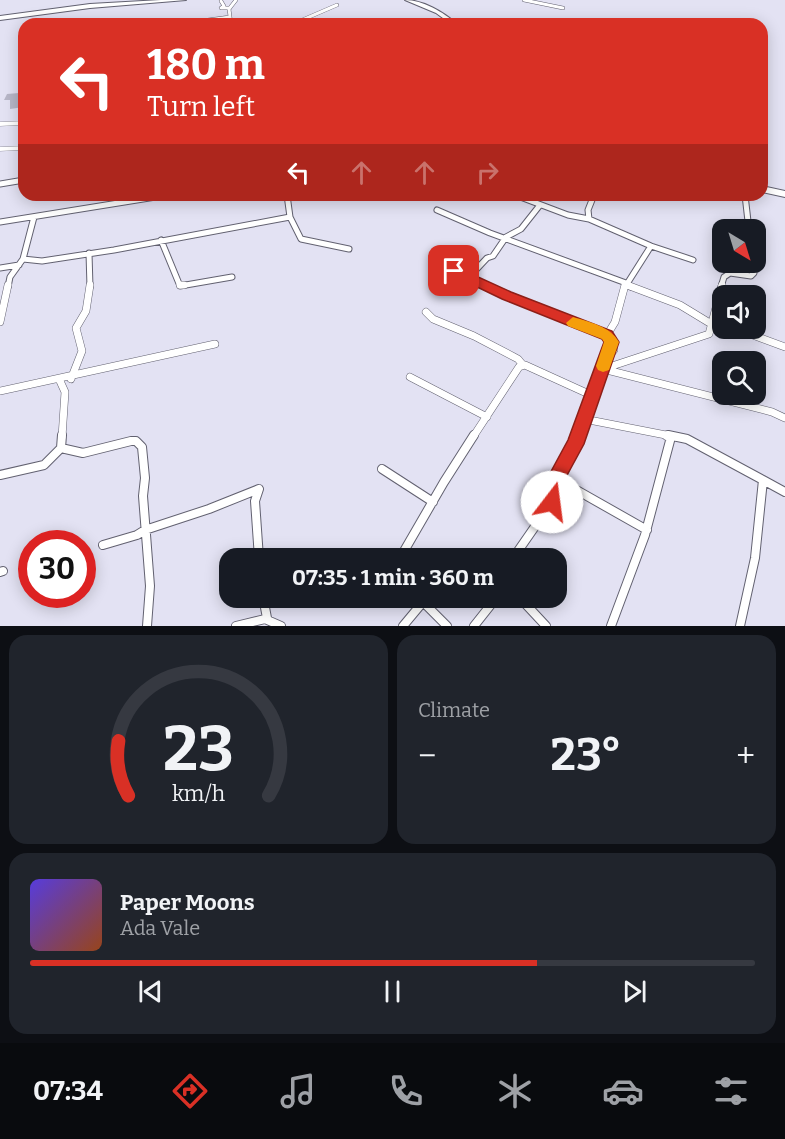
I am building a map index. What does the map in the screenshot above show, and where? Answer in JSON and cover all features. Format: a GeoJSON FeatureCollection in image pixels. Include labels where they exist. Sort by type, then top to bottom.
{"type":"FeatureCollection","features":[{"type":"Feature","properties":{"kind":"main road"},"geometry":{"type":"LineString","coordinates":[[0,18],[70,8],[184,0]]}},
{"type":"Feature","properties":{"kind":"main road"},"geometry":{"type":"LineString","coordinates":[[407,0],[438,12],[446,18]]}},
{"type":"Feature","properties":{"kind":"main road"},"geometry":{"type":"LineString","coordinates":[[768,190],[785,194]]}},
{"type":"Feature","properties":{"kind":"street"},"geometry":{"type":"LineString","coordinates":[[223,18],[230,17],[230,8],[236,0]]}},
{"type":"Feature","properties":{"kind":"street"},"geometry":{"type":"LineString","coordinates":[[524,0],[563,8]]}},
{"type":"Feature","properties":{"kind":"street"},"geometry":{"type":"LineString","coordinates":[[221,2],[224,6],[221,8],[230,8]]}},
{"type":"Feature","properties":{"kind":"street"},"geometry":{"type":"LineString","coordinates":[[307,18],[337,5]]}},
{"type":"Feature","properties":{"kind":"street"},"geometry":{"type":"LineString","coordinates":[[0,124],[18,123]]}},
{"type":"Feature","properties":{"kind":"street"},"geometry":{"type":"LineString","coordinates":[[0,156],[2,149],[18,148]]}},
{"type":"Feature","properties":{"kind":"street"},"geometry":{"type":"LineString","coordinates":[[0,184],[18,181]]}},
{"type":"Feature","properties":{"kind":"street"},"geometry":{"type":"LineString","coordinates":[[0,222],[131,201]]}},
{"type":"Feature","properties":{"kind":"street"},"geometry":{"type":"LineString","coordinates":[[288,201],[290,217],[303,240],[349,249]]}},
{"type":"Feature","properties":{"kind":"street"},"geometry":{"type":"LineString","coordinates":[[530,201],[568,216],[589,219],[651,246],[693,260]]}},
{"type":"Feature","properties":{"kind":"street"},"geometry":{"type":"LineString","coordinates":[[589,219],[588,210],[592,201]]}},
{"type":"Feature","properties":{"kind":"street"},"geometry":{"type":"LineString","coordinates":[[746,201],[748,219]]}},
{"type":"Feature","properties":{"kind":"street"},"geometry":{"type":"LineString","coordinates":[[472,274],[487,258],[493,256],[506,237],[521,229],[540,205]]}},
{"type":"Feature","properties":{"kind":"street"},"geometry":{"type":"LineString","coordinates":[[437,210],[680,305],[712,322]]}},
{"type":"Feature","properties":{"kind":"street"},"geometry":{"type":"LineString","coordinates":[[0,322],[10,277],[21,262],[34,217]]}},
{"type":"Feature","properties":{"kind":"street"},"geometry":{"type":"LineString","coordinates":[[0,268],[21,262],[42,261],[290,217]]}},
{"type":"Feature","properties":{"kind":"street"},"geometry":{"type":"LineString","coordinates":[[161,240],[180,286],[232,277]]}},
{"type":"Feature","properties":{"kind":"street"},"geometry":{"type":"LineString","coordinates":[[520,548],[552,502],[557,479],[575,444],[626,284],[631,280],[651,246]]}},
{"type":"Feature","properties":{"kind":"street"},"geometry":{"type":"LineString","coordinates":[[70,381],[72,372],[82,356],[83,342],[76,328],[88,309],[91,291],[89,253]]}},
{"type":"Feature","properties":{"kind":"street"},"geometry":{"type":"LineString","coordinates":[[436,259],[454,271],[507,296],[609,338],[614,350],[603,369],[584,419]]}},
{"type":"Feature","properties":{"kind":"street"},"geometry":{"type":"LineString","coordinates":[[722,285],[724,277],[730,273],[751,276],[754,273]]}},
{"type":"Feature","properties":{"kind":"street"},"geometry":{"type":"LineString","coordinates":[[426,312],[434,319],[474,336],[518,359],[523,364],[591,395]]}},
{"type":"Feature","properties":{"kind":"street"},"geometry":{"type":"LineString","coordinates":[[603,369],[710,334],[712,327]]}},
{"type":"Feature","properties":{"kind":"street"},"geometry":{"type":"LineString","coordinates":[[764,339],[785,347]]}},
{"type":"Feature","properties":{"kind":"street"},"geometry":{"type":"LineString","coordinates":[[0,391],[60,381],[106,368],[215,344]]}},
{"type":"Feature","properties":{"kind":"street"},"geometry":{"type":"LineString","coordinates":[[406,548],[507,385],[523,364]]}},
{"type":"Feature","properties":{"kind":"street"},"geometry":{"type":"LineString","coordinates":[[603,369],[772,412],[785,418]]}},
{"type":"Feature","properties":{"kind":"street"},"geometry":{"type":"LineString","coordinates":[[410,377],[488,417]]}},
{"type":"Feature","properties":{"kind":"street"},"geometry":{"type":"LineString","coordinates":[[0,475],[44,465],[61,448],[65,392],[60,381]]}},
{"type":"Feature","properties":{"kind":"street"},"geometry":{"type":"LineString","coordinates":[[584,419],[687,439],[785,492]]}},
{"type":"Feature","properties":{"kind":"street"},"geometry":{"type":"LineString","coordinates":[[584,419],[671,437],[646,530],[610,626]]}},
{"type":"Feature","properties":{"kind":"street"},"geometry":{"type":"LineString","coordinates":[[61,448],[83,453],[131,441],[139,443],[142,447],[145,478],[143,496],[150,586],[147,626]]}},
{"type":"Feature","properties":{"kind":"street"},"geometry":{"type":"LineString","coordinates":[[382,469],[433,502]]}},
{"type":"Feature","properties":{"kind":"street"},"geometry":{"type":"LineString","coordinates":[[557,479],[646,530]]}},
{"type":"Feature","properties":{"kind":"street"},"geometry":{"type":"LineString","coordinates":[[740,626],[750,593],[763,480]]}},
{"type":"Feature","properties":{"kind":"street"},"geometry":{"type":"LineString","coordinates":[[103,545],[137,535],[145,530],[209,509],[259,489],[255,501],[258,548]]}},
{"type":"Feature","properties":{"kind":"street"},"geometry":{"type":"LineString","coordinates":[[265,608],[267,618]]}},
{"type":"Feature","properties":{"kind":"street"},"geometry":{"type":"LineString","coordinates":[[403,626],[415,608]]}},
{"type":"Feature","properties":{"kind":"street"},"geometry":{"type":"LineString","coordinates":[[430,608],[447,626]]}},
{"type":"Feature","properties":{"kind":"street"},"geometry":{"type":"LineString","coordinates":[[474,626],[488,608]]}},
{"type":"Feature","properties":{"kind":"street"},"geometry":{"type":"LineString","coordinates":[[529,608],[546,626]]}},
{"type":"Feature","properties":{"kind":"street"},"geometry":{"type":"LineString","coordinates":[[236,626],[267,618],[281,626]]}},
{"type":"Feature","properties":{"kind":"building"},"geometry":{"type":"Polygon","coordinates":[[[18,93],[18,108],[10,109],[10,100],[4,100],[7,94],[18,93]]]}},
{"type":"Feature","properties":{"kind":"slow traffic"},"geometry":{"type":"LineString","coordinates":[[573,323],[607,335],[611,342],[603,366]]}},
{"type":"Feature","properties":{"kind":"route"},"geometry":{"type":"LineString","coordinates":[[454,271],[507,296],[607,335],[611,342],[575,444],[557,477],[552,502]]}}]}
